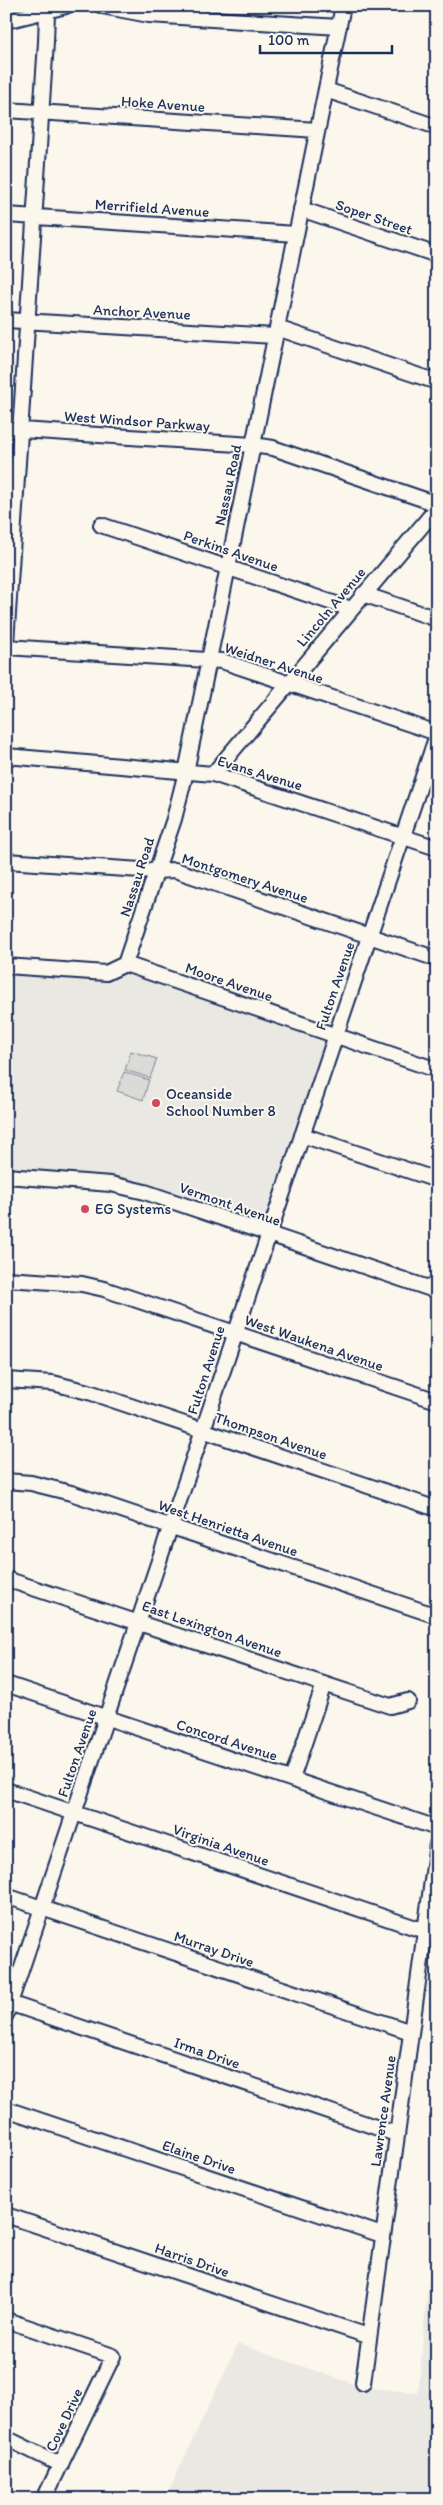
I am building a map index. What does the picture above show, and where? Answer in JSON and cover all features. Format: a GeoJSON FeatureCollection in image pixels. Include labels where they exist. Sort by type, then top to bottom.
{"type":"FeatureCollection","features":[{"type":"Feature","properties":{"kind":"street"},"geometry":{"type":"LineString","coordinates":[[6,21],[66,6]]}},
{"type":"Feature","properties":{"kind":"street"},"geometry":{"type":"LineString","coordinates":[[102,6],[338,27]]}},
{"type":"Feature","properties":{"kind":"street","name":"Nassau Road"},"geometry":{"type":"LineString","coordinates":[[125,964],[174,819],[186,772],[343,6]]}},
{"type":"Feature","properties":{"kind":"street"},"geometry":{"type":"LineString","coordinates":[[6,643],[10,538],[20,430],[41,112],[50,9]]}},
{"type":"Feature","properties":{"kind":"street"},"geometry":{"type":"LineString","coordinates":[[326,90],[437,128]]}},
{"type":"Feature","properties":{"kind":"street","name":"Hoke Avenue"},"geometry":{"type":"LineString","coordinates":[[6,110],[317,130]]}},
{"type":"Feature","properties":{"kind":"street","name":"Soper Street"},"geometry":{"type":"LineString","coordinates":[[301,209],[437,255]]}},
{"type":"Feature","properties":{"kind":"street","name":"Merrifield Avenue"},"geometry":{"type":"LineString","coordinates":[[6,215],[296,234]]}},
{"type":"Feature","properties":{"kind":"street","name":"Anchor Avenue"},"geometry":{"type":"LineString","coordinates":[[6,320],[276,332],[437,382]]}},
{"type":"Feature","properties":{"kind":"street","name":"West Windsor Parkway"},"geometry":{"type":"LineString","coordinates":[[6,429],[253,445],[273,448],[437,504]]}},
{"type":"Feature","properties":{"kind":"street","name":"Lincoln Avenue"},"geometry":{"type":"LineString","coordinates":[[213,774],[437,508]]}},
{"type":"Feature","properties":{"kind":"street","name":"Perkins Avenue"},"geometry":{"type":"LineString","coordinates":[[101,525],[351,609]]}},
{"type":"Feature","properties":{"kind":"street"},"geometry":{"type":"LineString","coordinates":[[363,594],[437,619]]}},
{"type":"Feature","properties":{"kind":"street","name":"Weidner Avenue"},"geometry":{"type":"LineString","coordinates":[[6,647],[222,661],[437,734]]}},
{"type":"Feature","properties":{"kind":"street","name":"Fulton Avenue"},"geometry":{"type":"LineString","coordinates":[[8,2007],[437,734]]}},
{"type":"Feature","properties":{"kind":"street","name":"Evans Avenue"},"geometry":{"type":"LineString","coordinates":[[6,756],[213,774],[437,848]]}},
{"type":"Feature","properties":{"kind":"street","name":"Montgomery Avenue"},"geometry":{"type":"LineString","coordinates":[[6,861],[156,871],[175,870],[437,959]]}},
{"type":"Feature","properties":{"kind":"street"},"geometry":{"type":"LineString","coordinates":[[6,966],[106,973],[125,964]]}},
{"type":"Feature","properties":{"kind":"street","name":"Moore Avenue"},"geometry":{"type":"LineString","coordinates":[[125,964],[437,1070]]}},
{"type":"Feature","properties":{"kind":"street"},"geometry":{"type":"LineString","coordinates":[[302,1135],[437,1180]]}},
{"type":"Feature","properties":{"kind":"street","name":"Vermont Avenue"},"geometry":{"type":"LineString","coordinates":[[6,1176],[111,1184],[146,1192],[437,1291]]}},
{"type":"Feature","properties":{"kind":"street","name":"West Waukena Avenue"},"geometry":{"type":"LineString","coordinates":[[6,1279],[82,1284],[104,1289],[437,1401]]}},
{"type":"Feature","properties":{"kind":"street","name":"Thompson Avenue"},"geometry":{"type":"LineString","coordinates":[[6,1380],[66,1386],[437,1509]]}},
{"type":"Feature","properties":{"kind":"street","name":"West Henrietta Avenue"},"geometry":{"type":"LineString","coordinates":[[6,1481],[46,1486],[437,1616]]}},
{"type":"Feature","properties":{"kind":"street","name":"East Lexington Avenue"},"geometry":{"type":"LineString","coordinates":[[6,1580],[390,1706],[408,1701]]}},
{"type":"Feature","properties":{"kind":"street","name":"Concord Avenue"},"geometry":{"type":"LineString","coordinates":[[6,1684],[437,1828]]}},
{"type":"Feature","properties":{"kind":"street"},"geometry":{"type":"LineString","coordinates":[[292,1780],[324,1684]]}},
{"type":"Feature","properties":{"kind":"street","name":"Virginia Avenue"},"geometry":{"type":"LineString","coordinates":[[6,1790],[425,1931]]}},
{"type":"Feature","properties":{"kind":"street","name":"Lawrence Avenue"},"geometry":{"type":"LineString","coordinates":[[363,2383],[437,1844]]}},
{"type":"Feature","properties":{"kind":"street","name":"Murray Drive"},"geometry":{"type":"LineString","coordinates":[[6,1896],[411,2032]]}},
{"type":"Feature","properties":{"kind":"street","name":"Irma Drive"},"geometry":{"type":"LineString","coordinates":[[8,2007],[396,2134]]}},
{"type":"Feature","properties":{"kind":"street","name":"Elaine Drive"},"geometry":{"type":"LineString","coordinates":[[6,2109],[382,2235]]}},
{"type":"Feature","properties":{"kind":"street","name":"Harris Drive"},"geometry":{"type":"LineString","coordinates":[[6,2215],[368,2336]]}},
{"type":"Feature","properties":{"kind":"street","name":"Cove Drive"},"geometry":{"type":"LineString","coordinates":[[6,2320],[113,2356],[44,2499]]}},
{"type":"Feature","properties":{"kind":"street"},"geometry":{"type":"LineString","coordinates":[[6,2438],[61,2465]]}},
{"type":"Feature","properties":{"kind":"shaded area","name":"Oceanside School Number 8"},"geometry":{"type":"Polygon","coordinates":[[[128,970],[328,1039],[262,1224],[118,1177],[6,1168],[6,974],[109,980],[128,970]]]}},
{"type":"Feature","properties":{"kind":"shaded area"},"geometry":{"type":"Polygon","coordinates":[[[131,1051],[157,1059],[150,1078],[125,1070],[131,1051]]]}},
{"type":"Feature","properties":{"kind":"shaded area"},"geometry":{"type":"Polygon","coordinates":[[[124,1072],[149,1080],[143,1100],[117,1091],[124,1072]]]}},
{"type":"Feature","properties":{"kind":"shaded area"},"geometry":{"type":"Polygon","coordinates":[[[428,2281],[437,2285],[437,2499],[165,2499],[238,2344],[362,2387],[418,2393],[428,2281]]]}},
{"type":"Feature","properties":{"kind":"place","name":"Oceanside School Number 8"},"geometry":{"type":"Point","coordinates":[156,1103]}},
{"type":"Feature","properties":{"kind":"place","name":"EG Systems"},"geometry":{"type":"Point","coordinates":[85,1209]}}]}
